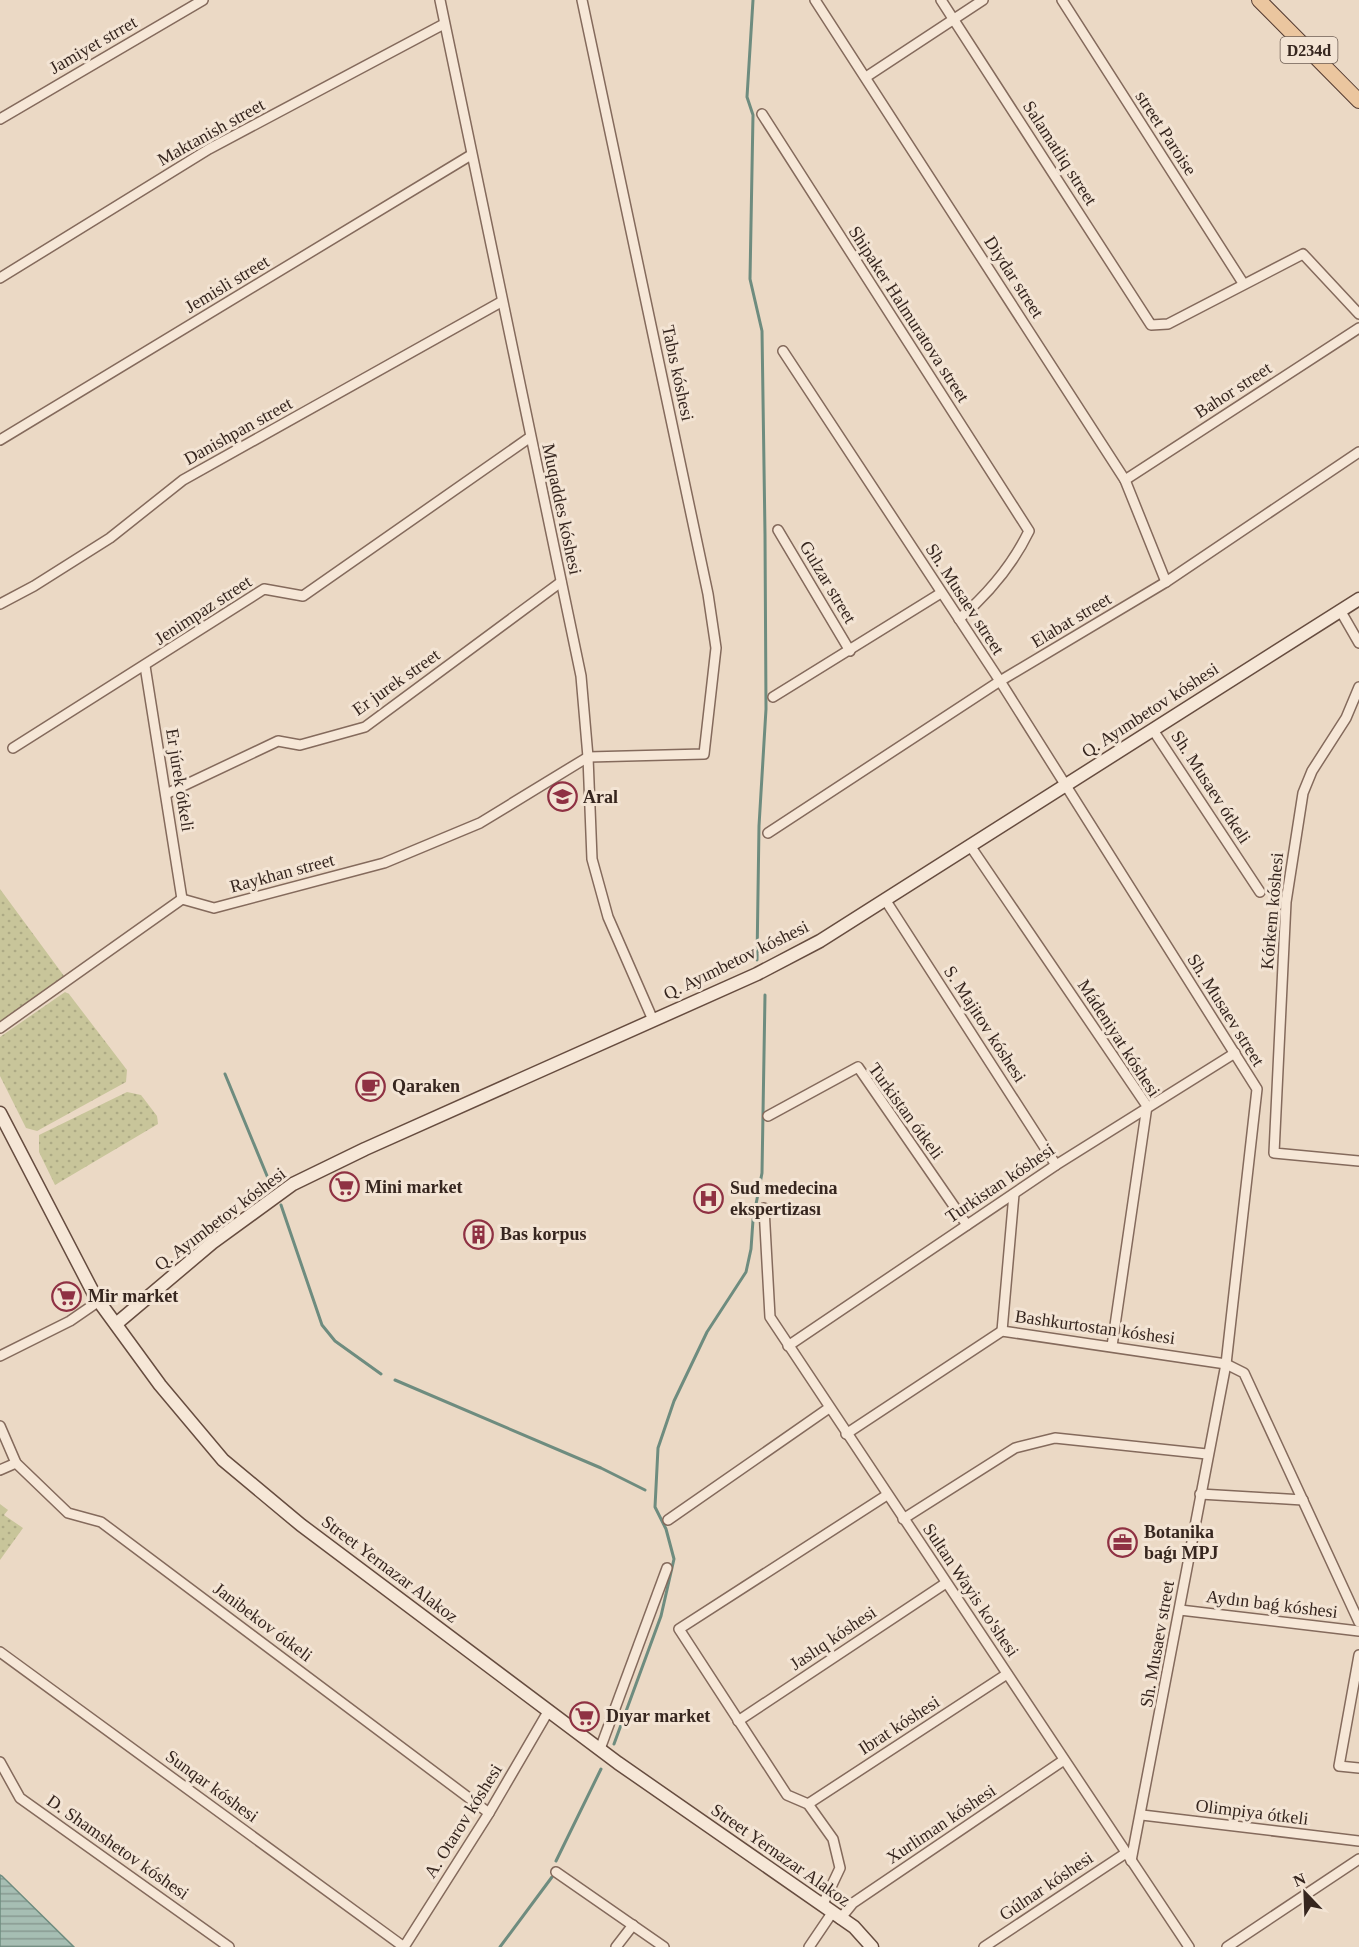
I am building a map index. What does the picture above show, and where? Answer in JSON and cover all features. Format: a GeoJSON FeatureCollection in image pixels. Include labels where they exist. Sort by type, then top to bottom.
{"type":"FeatureCollection","features":[{"type":"Feature","properties":{"kind":"main road","name":"D234d"},"geometry":{"type":"LineString","coordinates":[[1259,0],[1359,102]]}},
{"type":"Feature","properties":{"kind":"street","name":"Jamiyet strret"},"geometry":{"type":"LineString","coordinates":[[0,119],[203,0]]}},
{"type":"Feature","properties":{"kind":"street","name":"Muqaddes kóshesi"},"geometry":{"type":"LineString","coordinates":[[440,0],[529,438],[581,676],[588,757],[592,859],[608,916],[653,1020]]}},
{"type":"Feature","properties":{"kind":"street","name":"Tabıs kóshesi"},"geometry":{"type":"LineString","coordinates":[[582,0],[708,594],[716,648],[704,754],[588,757]]}},
{"type":"Feature","properties":{"kind":"street","name":"Diydar street"},"geometry":{"type":"LineString","coordinates":[[815,0],[1125,480],[1166,582]]}},
{"type":"Feature","properties":{"kind":"street","name":"Salamatliq street"},"geometry":{"type":"LineString","coordinates":[[941,0],[1151,324],[1168,324],[1243,284]]}},
{"type":"Feature","properties":{"kind":"street"},"geometry":{"type":"LineString","coordinates":[[866,77],[983,0]]}},
{"type":"Feature","properties":{"kind":"street","name":"street Paroise"},"geometry":{"type":"LineString","coordinates":[[1062,0],[1243,284]]}},
{"type":"Feature","properties":{"kind":"street","name":"Maktanish street"},"geometry":{"type":"LineString","coordinates":[[0,278],[209,150],[444,24]]}},
{"type":"Feature","properties":{"kind":"street","name":"Shipaker Halmuratova street"},"geometry":{"type":"LineString","coordinates":[[762,114],[1029,531],[1020,551],[998,580],[959,619]]}},
{"type":"Feature","properties":{"kind":"street","name":"Jemisli street"},"geometry":{"type":"LineString","coordinates":[[0,440],[471,156]]}},
{"type":"Feature","properties":{"kind":"street"},"geometry":{"type":"LineString","coordinates":[[1243,284],[1303,254],[1359,314]]}},
{"type":"Feature","properties":{"kind":"street","name":"Danishpan street"},"geometry":{"type":"LineString","coordinates":[[0,604],[34,586],[110,538],[183,480],[501,302]]}},
{"type":"Feature","properties":{"kind":"street","name":"Bahor street"},"geometry":{"type":"LineString","coordinates":[[1125,480],[1359,328]]}},
{"type":"Feature","properties":{"kind":"street","name":"Sh. Musaev street"},"geometry":{"type":"LineString","coordinates":[[783,351],[1000,681],[1257,1089],[1226,1364],[1207,1454],[1142,1815],[1129,1857]]}},
{"type":"Feature","properties":{"kind":"street","name":"Jenimpaz street"},"geometry":{"type":"LineString","coordinates":[[13,748],[146,666],[264,589],[303,596],[529,438]]}},
{"type":"Feature","properties":{"kind":"street","name":"Elabat street"},"geometry":{"type":"LineString","coordinates":[[768,833],[1000,681],[1166,582],[1359,452]]}},
{"type":"Feature","properties":{"kind":"street","name":"Gulzar street"},"geometry":{"type":"LineString","coordinates":[[778,530],[850,651]]}},
{"type":"Feature","properties":{"kind":"street","name":"Er jurek street"},"geometry":{"type":"LineString","coordinates":[[166,794],[278,741],[300,745],[365,727],[561,582]]}},
{"type":"Feature","properties":{"kind":"street"},"geometry":{"type":"LineString","coordinates":[[773,697],[941,593]]}},
{"type":"Feature","properties":{"kind":"street","name":"Q. Ayımbetov kóshesi"},"geometry":{"type":"LineString","coordinates":[[116,1324],[212,1243],[293,1184],[365,1149],[764,970],[886,901],[1359,599]]}},
{"type":"Feature","properties":{"kind":"street"},"geometry":{"type":"LineString","coordinates":[[1341,610],[1359,643]]}},
{"type":"Feature","properties":{"kind":"street","name":"Er júrek ótkeli"},"geometry":{"type":"LineString","coordinates":[[146,666],[182,899]]}},
{"type":"Feature","properties":{"kind":"street","name":"Kórkem kóshesi"},"geometry":{"type":"LineString","coordinates":[[1359,687],[1346,718],[1312,771],[1303,793],[1286,902],[1274,1153],[1359,1161]]}},
{"type":"Feature","properties":{"kind":"street","name":"Sh. Musaev ótkeli"},"geometry":{"type":"LineString","coordinates":[[1153,730],[1260,892]]}},
{"type":"Feature","properties":{"kind":"street","name":"Raykhan street"},"geometry":{"type":"LineString","coordinates":[[182,899],[214,908],[384,863],[480,823],[588,757]]}},
{"type":"Feature","properties":{"kind":"street","name":"Mádeniyat kóshesi"},"geometry":{"type":"LineString","coordinates":[[971,846],[1147,1106],[1112,1346]]}},
{"type":"Feature","properties":{"kind":"street"},"geometry":{"type":"LineString","coordinates":[[0,1028],[182,899]]}},
{"type":"Feature","properties":{"kind":"street","name":"S. Majitov kóshesi"},"geometry":{"type":"LineString","coordinates":[[886,901],[1056,1165]]}},
{"type":"Feature","properties":{"kind":"street","name":"Turkistan kóshesi"},"geometry":{"type":"LineString","coordinates":[[788,1346],[1056,1165],[1235,1053]]}},
{"type":"Feature","properties":{"kind":"street","name":"Turkistan ótkeli"},"geometry":{"type":"LineString","coordinates":[[768,1116],[858,1067],[967,1225]]}},
{"type":"Feature","properties":{"kind":"street","name":"Street Yernazar Alakoz"},"geometry":{"type":"LineString","coordinates":[[0,1113],[99,1301],[174,1402],[223,1460],[301,1525],[600,1749],[854,1927],[872,1947]]}},
{"type":"Feature","properties":{"kind":"street"},"geometry":{"type":"LineString","coordinates":[[1002,1331],[1014,1194]]}},
{"type":"Feature","properties":{"kind":"street","name":"Sultan Wayis ko'shesi"},"geometry":{"type":"LineString","coordinates":[[764,1208],[770,1317],[1189,1947]]}},
{"type":"Feature","properties":{"kind":"street"},"geometry":{"type":"LineString","coordinates":[[0,1356],[70,1321],[99,1301]]}},
{"type":"Feature","properties":{"kind":"street","name":"Bashkurtostan kóshesi"},"geometry":{"type":"LineString","coordinates":[[846,1434],[1002,1331],[1226,1364]]}},
{"type":"Feature","properties":{"kind":"street"},"geometry":{"type":"LineString","coordinates":[[1226,1364],[1244,1373],[1359,1622]]}},
{"type":"Feature","properties":{"kind":"street"},"geometry":{"type":"LineString","coordinates":[[668,1520],[829,1408]]}},
{"type":"Feature","properties":{"kind":"street"},"geometry":{"type":"LineString","coordinates":[[0,1426],[16,1463],[0,1470]]}},
{"type":"Feature","properties":{"kind":"street"},"geometry":{"type":"LineString","coordinates":[[903,1519],[1015,1448],[1055,1438],[1207,1454]]}},
{"type":"Feature","properties":{"kind":"street","name":"Janibekov ótkeli"},"geometry":{"type":"LineString","coordinates":[[16,1463],[68,1513],[102,1522],[489,1813]]}},
{"type":"Feature","properties":{"kind":"street"},"geometry":{"type":"LineString","coordinates":[[1200,1494],[1303,1500]]}},
{"type":"Feature","properties":{"kind":"street"},"geometry":{"type":"LineString","coordinates":[[808,1947],[832,1913],[840,1868],[833,1839],[808,1804],[787,1794],[679,1629],[887,1495]]}},
{"type":"Feature","properties":{"kind":"street"},"geometry":{"type":"LineString","coordinates":[[600,1749],[667,1568]]}},
{"type":"Feature","properties":{"kind":"street","name":"Jaslıq kóshesi"},"geometry":{"type":"LineString","coordinates":[[738,1721],[946,1583]]}},
{"type":"Feature","properties":{"kind":"street","name":"Aydın baǵ kóshesi"},"geometry":{"type":"LineString","coordinates":[[1180,1610],[1359,1631]]}},
{"type":"Feature","properties":{"kind":"street","name":"Sunqar kóshesi"},"geometry":{"type":"LineString","coordinates":[[0,1652],[404,1947]]}},
{"type":"Feature","properties":{"kind":"street"},"geometry":{"type":"LineString","coordinates":[[1359,1655],[1339,1766],[1359,1768]]}},
{"type":"Feature","properties":{"kind":"street","name":"Ibrat kóshesi"},"geometry":{"type":"LineString","coordinates":[[808,1804],[1007,1674]]}},
{"type":"Feature","properties":{"kind":"street","name":"A. Otarov kóshesi"},"geometry":{"type":"LineString","coordinates":[[404,1947],[489,1813],[549,1710]]}},
{"type":"Feature","properties":{"kind":"street","name":"Xurliman kóshesi"},"geometry":{"type":"LineString","coordinates":[[832,1913],[853,1903],[1064,1761]]}},
{"type":"Feature","properties":{"kind":"street","name":"D. Shamshetov kóshesi"},"geometry":{"type":"LineString","coordinates":[[0,1762],[20,1798],[230,1947]]}},
{"type":"Feature","properties":{"kind":"street","name":"Olimpiya ótkeli"},"geometry":{"type":"LineString","coordinates":[[1142,1815],[1359,1841]]}},
{"type":"Feature","properties":{"kind":"street","name":"Gúlnar kóshesi"},"geometry":{"type":"LineString","coordinates":[[984,1947],[1129,1857]]}},
{"type":"Feature","properties":{"kind":"street"},"geometry":{"type":"LineString","coordinates":[[1227,1947],[1359,1859]]}},
{"type":"Feature","properties":{"kind":"street"},"geometry":{"type":"LineString","coordinates":[[556,1872],[664,1947]]}},
{"type":"Feature","properties":{"kind":"street"},"geometry":{"type":"LineString","coordinates":[[616,1947],[633,1925]]}},
{"type":"Feature","properties":{"kind":"shaded area"},"geometry":{"type":"Polygon","coordinates":[[[0,889],[64,976],[0,1022],[0,889]]]}},
{"type":"Feature","properties":{"kind":"shaded area"},"geometry":{"type":"Polygon","coordinates":[[[65,992],[69,994],[127,1070],[126,1082],[37,1131],[26,1128],[0,1076],[0,1037],[65,992]]]}},
{"type":"Feature","properties":{"kind":"shaded area"},"geometry":{"type":"Polygon","coordinates":[[[127,1092],[141,1095],[157,1116],[158,1124],[55,1185],[39,1152],[39,1135],[127,1092]]]}},
{"type":"Feature","properties":{"kind":"shaded area"},"geometry":{"type":"Polygon","coordinates":[[[0,1504],[8,1510],[4,1515],[23,1528],[0,1560],[0,1504]]]}},
{"type":"Feature","properties":{"kind":"shaded area"},"geometry":{"type":"Polygon","coordinates":[[[0,1875],[2,1876],[74,1947],[0,1947],[0,1875]]]}},
{"type":"Feature","properties":{"kind":"waterway"},"geometry":{"type":"LineString","coordinates":[[753,0],[747,97],[753,115],[750,279],[762,331],[766,709],[759,826],[757,960]]}},
{"type":"Feature","properties":{"kind":"waterway"},"geometry":{"type":"LineString","coordinates":[[614,1744],[661,1616],[674,1559],[666,1529],[655,1507],[658,1448],[674,1401],[707,1332],[746,1272],[751,1249],[753,1220],[762,1173],[765,995]]}},
{"type":"Feature","properties":{"kind":"waterway"},"geometry":{"type":"LineString","coordinates":[[225,1074],[270,1183]]}},
{"type":"Feature","properties":{"kind":"waterway"},"geometry":{"type":"LineString","coordinates":[[281,1205],[322,1325],[335,1341],[381,1374]]}},
{"type":"Feature","properties":{"kind":"waterway"},"geometry":{"type":"LineString","coordinates":[[395,1380],[601,1468],[645,1490]]}},
{"type":"Feature","properties":{"kind":"waterway"},"geometry":{"type":"LineString","coordinates":[[556,1861],[601,1769]]}},
{"type":"Feature","properties":{"kind":"waterway"},"geometry":{"type":"LineString","coordinates":[[500,1947],[552,1877]]}},
{"type":"Feature","properties":{"kind":"place","name":"Aral"},"geometry":{"type":"Point","coordinates":[562,797]}},
{"type":"Feature","properties":{"kind":"place","name":"Qaraken"},"geometry":{"type":"Point","coordinates":[371,1086]}},
{"type":"Feature","properties":{"kind":"place","name":"Mini market"},"geometry":{"type":"Point","coordinates":[344,1187]}},
{"type":"Feature","properties":{"kind":"place","name":"Sud medecina ekspertizası"},"geometry":{"type":"Point","coordinates":[709,1198]}},
{"type":"Feature","properties":{"kind":"place","name":"Bas korpus"},"geometry":{"type":"Point","coordinates":[479,1234]}},
{"type":"Feature","properties":{"kind":"place","name":"Mir market"},"geometry":{"type":"Point","coordinates":[67,1296]}},
{"type":"Feature","properties":{"kind":"place","name":"Botanika baǵı MPJ"},"geometry":{"type":"Point","coordinates":[1123,1542]}},
{"type":"Feature","properties":{"kind":"place","name":"Dıyar market"},"geometry":{"type":"Point","coordinates":[585,1716]}}]}
